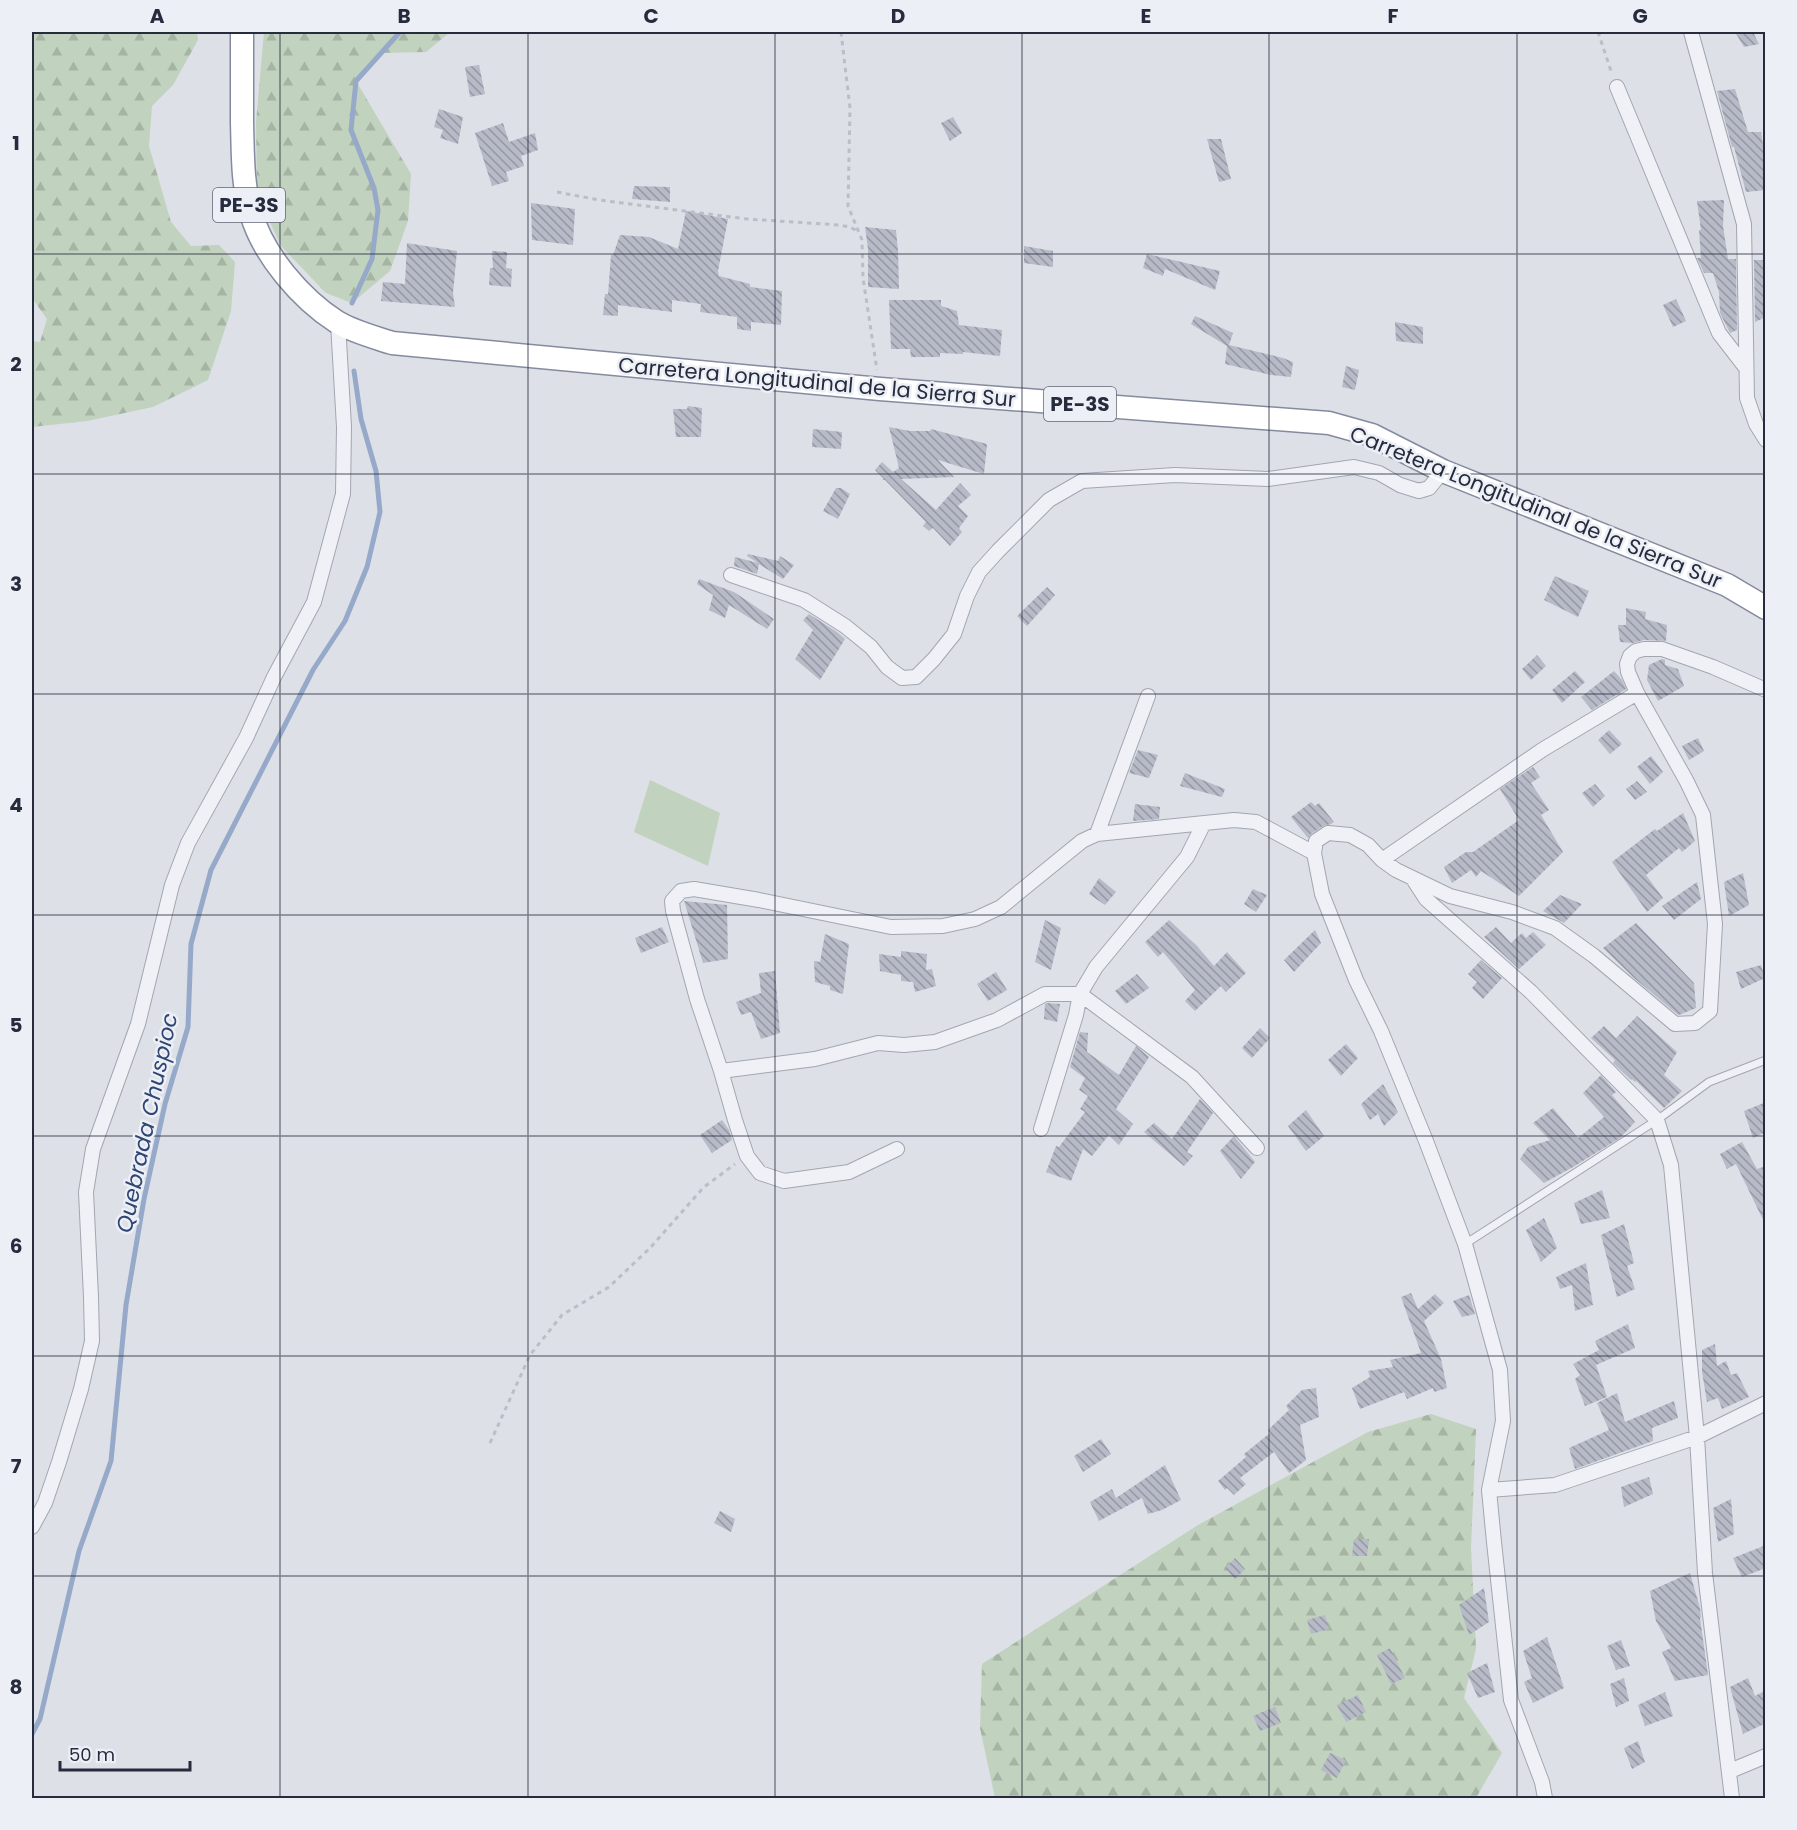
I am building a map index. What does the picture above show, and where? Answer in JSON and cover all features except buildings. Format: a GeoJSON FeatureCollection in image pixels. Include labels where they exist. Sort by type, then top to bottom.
{"type":"FeatureCollection","features":[{"type":"Feature","properties":{"kind":"highway","name":"Carretera Longitudinal de la Sierra Sur"},"geometry":{"type":"LineString","coordinates":[[242,32],[244,182],[251,215],[272,257],[285,276],[338,323],[392,343],[880,389],[1329,423],[1372,435],[1443,471],[1727,585],[1766,608]]}},
{"type":"Feature","properties":{"kind":"street"},"geometry":{"type":"LineString","coordinates":[[1691,32],[1744,224],[1747,398],[1756,424],[1766,440]]}},
{"type":"Feature","properties":{"kind":"street"},"geometry":{"type":"LineString","coordinates":[[1617,87],[1719,333],[1746,368]]}},
{"type":"Feature","properties":{"kind":"street"},"geometry":{"type":"LineString","coordinates":[[32,1527],[45,1503],[59,1462],[81,1389],[92,1341],[86,1192],[93,1149],[138,1024],[172,885],[188,843],[246,738],[274,677],[314,602],[344,494],[345,427],[338,323]]}},
{"type":"Feature","properties":{"kind":"street"},"geometry":{"type":"LineString","coordinates":[[732,575],[804,600],[845,626],[871,647],[887,667],[902,678],[916,677],[954,634],[967,596],[979,572],[1049,500],[1082,481],[1175,475],[1268,479],[1354,467],[1379,473],[1400,485],[1419,491],[1429,488],[1443,471]]}},
{"type":"Feature","properties":{"kind":"street"},"geometry":{"type":"LineString","coordinates":[[1545,1798],[1542,1782],[1511,1700],[1489,1490],[1503,1421],[1500,1370],[1465,1244],[1386,1042],[1356,980],[1322,894],[1314,853],[1316,841],[1328,832],[1350,835],[1368,845],[1382,860],[1396,870],[1450,896],[1512,912],[1555,928],[1594,956],[1675,1024],[1695,1023],[1710,1011],[1715,924],[1703,815],[1637,693],[1627,664],[1636,651],[1662,649],[1713,667],[1766,690]]}},
{"type":"Feature","properties":{"kind":"street"},"geometry":{"type":"LineString","coordinates":[[1382,860],[1542,750],[1637,693]]}},
{"type":"Feature","properties":{"kind":"street"},"geometry":{"type":"LineString","coordinates":[[1097,834],[1148,696]]}},
{"type":"Feature","properties":{"kind":"street"},"geometry":{"type":"LineString","coordinates":[[897,1149],[849,1172],[783,1181],[760,1173],[747,1156],[722,1071],[697,999],[673,911],[672,901],[681,891],[694,889],[759,900],[891,927],[943,926],[975,919],[1001,908],[1082,841],[1097,834],[1234,820],[1256,822],[1314,853]]}},
{"type":"Feature","properties":{"kind":"street"},"geometry":{"type":"LineString","coordinates":[[1041,1129],[1077,1015],[1080,994],[1096,967],[1187,857],[1204,823]]}},
{"type":"Feature","properties":{"kind":"street"},"geometry":{"type":"LineString","coordinates":[[1413,879],[1426,899],[1531,992],[1657,1120],[1671,1165],[1696,1437],[1705,1573],[1732,1798]]}},
{"type":"Feature","properties":{"kind":"street"},"geometry":{"type":"LineString","coordinates":[[722,1071],[815,1059],[878,1043],[904,1045],[935,1042],[997,1020],[1045,994],[1080,994],[1192,1077],[1257,1148]]}},
{"type":"Feature","properties":{"kind":"street"},"geometry":{"type":"LineString","coordinates":[[1489,1490],[1555,1485],[1696,1437],[1766,1403]]}},
{"type":"Feature","properties":{"kind":"street"},"geometry":{"type":"LineString","coordinates":[[1730,1771],[1766,1756]]}},
{"type":"Feature","properties":{"kind":"lane"},"geometry":{"type":"LineString","coordinates":[[1465,1244],[1657,1120],[1709,1083],[1766,1060]]}},
{"type":"Feature","properties":{"kind":"path"},"geometry":{"type":"LineString","coordinates":[[841,32],[850,108],[848,206],[863,248],[863,278],[880,389]]}},
{"type":"Feature","properties":{"kind":"path"},"geometry":{"type":"LineString","coordinates":[[1598,32],[1617,87]]}},
{"type":"Feature","properties":{"kind":"path"},"geometry":{"type":"LineString","coordinates":[[557,192],[599,200],[747,219],[839,225],[859,232]]}},
{"type":"Feature","properties":{"kind":"path"},"geometry":{"type":"LineString","coordinates":[[490,1443],[530,1356],[562,1315],[609,1287],[650,1248],[704,1187],[747,1156]]}},
{"type":"Feature","properties":{"kind":"green space"},"geometry":{"type":"Polygon","coordinates":[[[32,32],[197,32],[198,40],[173,85],[152,106],[149,146],[171,222],[191,246],[219,245],[235,262],[231,311],[208,380],[153,407],[87,421],[32,427],[32,341],[40,342],[47,319],[32,298],[32,32]]]}},
{"type":"Feature","properties":{"kind":"green space"},"geometry":{"type":"Polygon","coordinates":[[[264,32],[450,32],[426,52],[380,53],[356,81],[411,174],[408,221],[390,271],[352,303],[326,293],[281,246],[257,194],[256,122],[264,32]]]}},
{"type":"Feature","properties":{"kind":"green space"},"geometry":{"type":"Polygon","coordinates":[[[650,780],[720,813],[708,866],[634,832],[650,780]]]}},
{"type":"Feature","properties":{"kind":"green space"},"geometry":{"type":"Polygon","coordinates":[[[1431,1414],[1476,1429],[1471,1548],[1476,1649],[1464,1698],[1502,1753],[1476,1798],[995,1798],[980,1728],[982,1664],[1198,1525],[1368,1432],[1431,1414]]]}},
{"type":"Feature","properties":{"kind":"waterway","name":"Quebrada Chuspioc"},"geometry":{"type":"LineString","coordinates":[[352,303],[372,259],[378,210],[374,188],[351,130],[356,81],[400,32]]}},
{"type":"Feature","properties":{"kind":"waterway","name":"Quebrada Chuspioc"},"geometry":{"type":"LineString","coordinates":[[32,1734],[40,1719],[79,1551],[111,1461],[126,1305],[144,1199],[165,1104],[188,1027],[191,944],[211,870],[313,670],[345,621],[367,567],[380,512],[376,471],[361,419],[354,371]]}}]}
